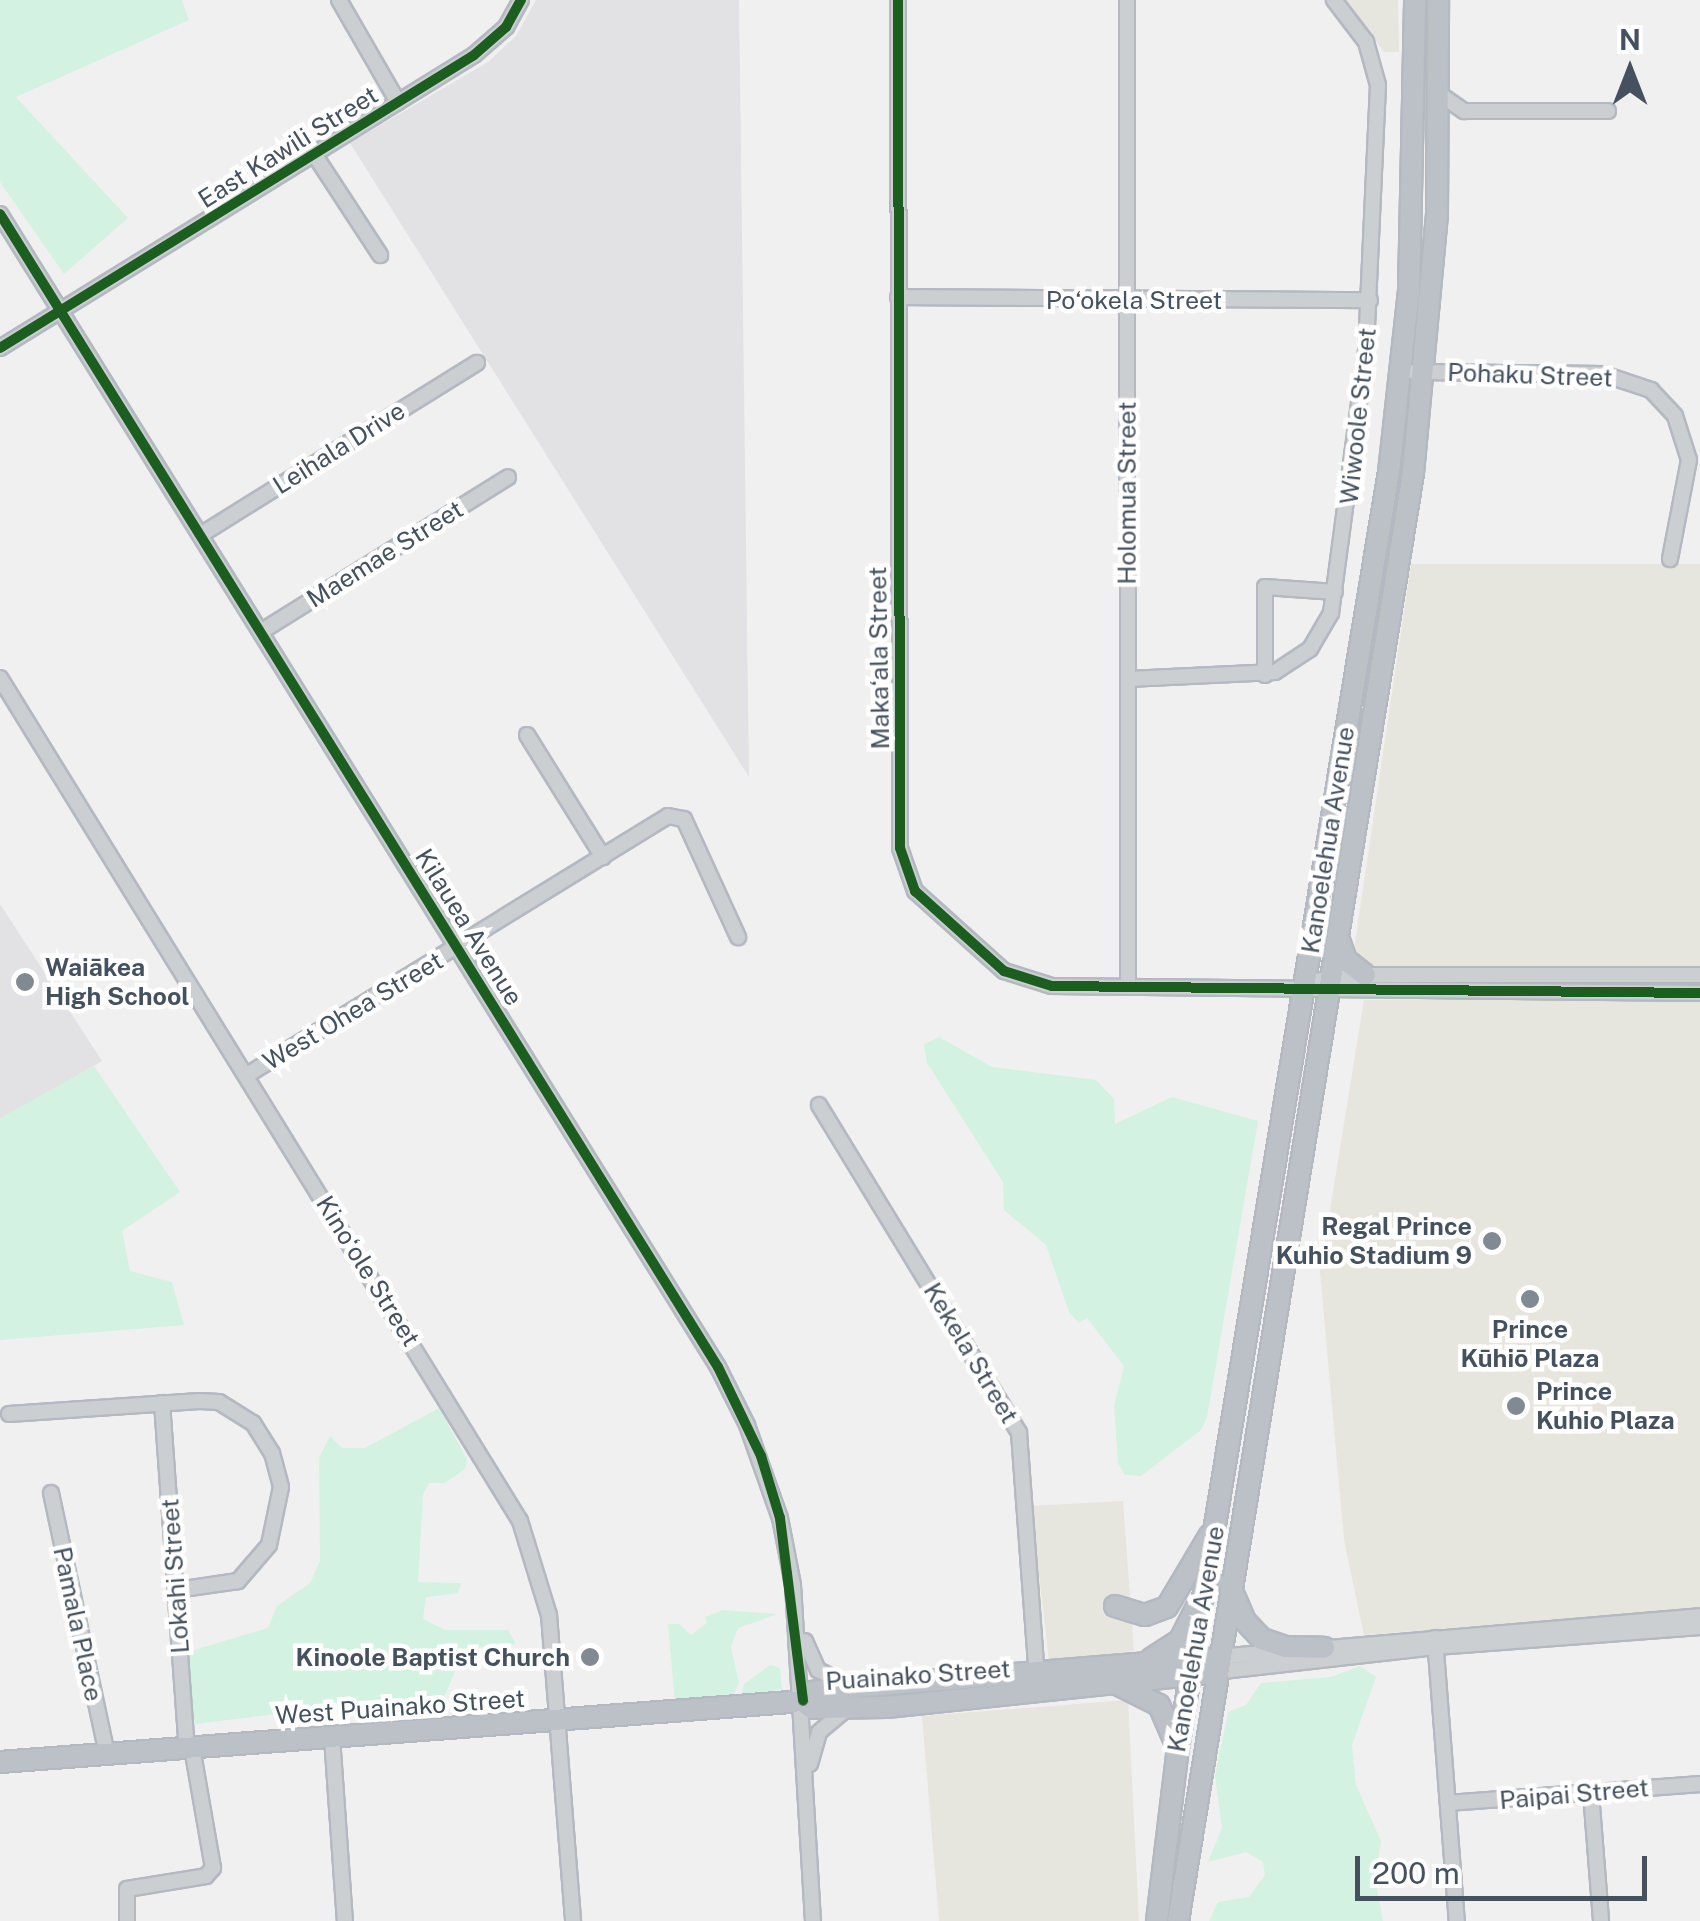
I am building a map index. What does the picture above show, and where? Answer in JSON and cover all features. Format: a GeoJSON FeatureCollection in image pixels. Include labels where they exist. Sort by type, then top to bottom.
{"type":"FeatureCollection","features":[{"type":"Feature","properties":{"kind":"highway","name":"Kanoelehua Avenue"},"geometry":{"type":"LineString","coordinates":[[1156,1921],[1177,1756],[1212,1564],[1402,372],[1414,0]]}},
{"type":"Feature","properties":{"kind":"highway","name":"Kanoelehua Avenue"},"geometry":{"type":"LineString","coordinates":[[1178,1921],[1425,372],[1438,136],[1438,0]]}},
{"type":"Feature","properties":{"kind":"highway"},"geometry":{"type":"LineString","coordinates":[[1338,936],[1346,960],[1365,974]]}},
{"type":"Feature","properties":{"kind":"highway"},"geometry":{"type":"LineString","coordinates":[[1115,1606],[1145,1615],[1167,1607],[1218,1520]]}},
{"type":"Feature","properties":{"kind":"highway"},"geometry":{"type":"LineString","coordinates":[[1129,1665],[1180,1640],[1212,1564]]}},
{"type":"Feature","properties":{"kind":"highway"},"geometry":{"type":"LineString","coordinates":[[1229,1584],[1245,1621],[1262,1639],[1285,1648],[1324,1648]]}},
{"type":"Feature","properties":{"kind":"highway","name":"Puainako Street"},"geometry":{"type":"LineString","coordinates":[[1038,1682],[1129,1665],[1193,1667]]}},
{"type":"Feature","properties":{"kind":"highway","name":"Puainako Street"},"geometry":{"type":"LineString","coordinates":[[803,1701],[811,1692],[855,1698],[1038,1682],[1113,1682],[1216,1665]]}},
{"type":"Feature","properties":{"kind":"highway"},"geometry":{"type":"LineString","coordinates":[[1113,1682],[1162,1709],[1177,1756]]}},
{"type":"Feature","properties":{"kind":"highway","name":"West Puainako Street"},"geometry":{"type":"LineString","coordinates":[[0,1762],[803,1701]]}},
{"type":"Feature","properties":{"kind":"street"},"geometry":{"type":"LineString","coordinates":[[339,0],[398,102]]}},
{"type":"Feature","properties":{"kind":"street","name":"East Kawili Street"},"geometry":{"type":"LineString","coordinates":[[0,348],[484,47],[521,0]]}},
{"type":"Feature","properties":{"kind":"street","name":"Maka‘ala Street"},"geometry":{"type":"LineString","coordinates":[[898,0],[903,868],[937,914],[1004,971],[1052,986],[1328,985]]}},
{"type":"Feature","properties":{"kind":"street","name":"Holomua Street"},"geometry":{"type":"LineString","coordinates":[[1127,0],[1128,986]]}},
{"type":"Feature","properties":{"kind":"street","name":"Wiwoole Street"},"geometry":{"type":"LineString","coordinates":[[1128,679],[1265,675],[1294,663],[1316,641],[1334,592],[1370,300],[1378,85],[1366,42],[1334,0]]}},
{"type":"Feature","properties":{"kind":"street"},"geometry":{"type":"LineString","coordinates":[[1438,93],[1464,111],[1608,110]]}},
{"type":"Feature","properties":{"kind":"street"},"geometry":{"type":"LineString","coordinates":[[1438,136],[1464,111]]}},
{"type":"Feature","properties":{"kind":"street"},"geometry":{"type":"LineString","coordinates":[[314,154],[380,255]]}},
{"type":"Feature","properties":{"kind":"street","name":"Kilauea Avenue"},"geometry":{"type":"LineString","coordinates":[[0,214],[718,1367],[761,1456],[793,1585],[803,1701],[804,1820],[813,1921]]}},
{"type":"Feature","properties":{"kind":"street","name":"Po‘okela Street"},"geometry":{"type":"LineString","coordinates":[[898,297],[1370,300]]}},
{"type":"Feature","properties":{"kind":"street","name":"Leihala Drive"},"geometry":{"type":"LineString","coordinates":[[202,534],[477,363]]}},
{"type":"Feature","properties":{"kind":"street","name":"Pohaku Street"},"geometry":{"type":"LineString","coordinates":[[1402,372],[1632,380],[1676,416],[1695,460],[1670,559]]}},
{"type":"Feature","properties":{"kind":"street","name":"Maemae Street"},"geometry":{"type":"LineString","coordinates":[[262,631],[508,477]]}},
{"type":"Feature","properties":{"kind":"street"},"geometry":{"type":"LineString","coordinates":[[1265,675],[1265,587],[1334,592]]}},
{"type":"Feature","properties":{"kind":"street","name":"Kinoʻole Street"},"geometry":{"type":"LineString","coordinates":[[0,678],[509,1498],[546,1598],[573,1921]]}},
{"type":"Feature","properties":{"kind":"street"},"geometry":{"type":"LineString","coordinates":[[527,736],[603,856]]}},
{"type":"Feature","properties":{"kind":"street","name":"West Ohea Street"},"geometry":{"type":"LineString","coordinates":[[247,1076],[668,816],[684,819],[738,937]]}},
{"type":"Feature","properties":{"kind":"street"},"geometry":{"type":"LineString","coordinates":[[1328,985],[1365,974],[1700,974]]}},
{"type":"Feature","properties":{"kind":"street"},"geometry":{"type":"LineString","coordinates":[[1328,985],[1431,994],[1700,993]]}},
{"type":"Feature","properties":{"kind":"street","name":"Kekela Street"},"geometry":{"type":"LineString","coordinates":[[818,1105],[1019,1433],[1038,1682]]}},
{"type":"Feature","properties":{"kind":"street"},"geometry":{"type":"LineString","coordinates":[[9,1414],[162,1403],[220,1402],[239,1410],[272,1453],[280,1487],[277,1527],[249,1573],[219,1587],[176,1590]]}},
{"type":"Feature","properties":{"kind":"street","name":"Lokahi Street"},"geometry":{"type":"LineString","coordinates":[[127,1921],[127,1889],[206,1876],[214,1868],[190,1748],[162,1403]]}},
{"type":"Feature","properties":{"kind":"street","name":"Pamala Place"},"geometry":{"type":"LineString","coordinates":[[51,1493],[107,1754]]}},
{"type":"Feature","properties":{"kind":"street"},"geometry":{"type":"LineString","coordinates":[[793,1585],[812,1661],[824,1676],[855,1698],[815,1740],[804,1820]]}},
{"type":"Feature","properties":{"kind":"street","name":"Puainako Street"},"geometry":{"type":"LineString","coordinates":[[1216,1665],[1700,1616]]}},
{"type":"Feature","properties":{"kind":"street","name":"Puainako Street"},"geometry":{"type":"LineString","coordinates":[[1216,1665],[1324,1648],[1700,1628]]}},
{"type":"Feature","properties":{"kind":"street"},"geometry":{"type":"LineString","coordinates":[[1436,1642],[1456,1921]]}},
{"type":"Feature","properties":{"kind":"street"},"geometry":{"type":"LineString","coordinates":[[332,1737],[346,1921]]}},
{"type":"Feature","properties":{"kind":"street","name":"Paipai Street"},"geometry":{"type":"LineString","coordinates":[[1448,1804],[1700,1784]]}},
{"type":"Feature","properties":{"kind":"street"},"geometry":{"type":"LineString","coordinates":[[1592,1793],[1601,1921]]}},
{"type":"Feature","properties":{"kind":"shaded area"},"geometry":{"type":"Polygon","coordinates":[[[536,0],[739,0],[749,777],[350,143],[488,62],[516,36],[536,0]]]}},
{"type":"Feature","properties":{"kind":"shaded area"},"geometry":{"type":"Polygon","coordinates":[[[1347,0],[1398,0],[1399,52],[1384,52],[1347,0]]]}},
{"type":"Feature","properties":{"kind":"shaded area"},"geometry":{"type":"Polygon","coordinates":[[[1411,564],[1700,564],[1700,966],[1362,967],[1353,956],[1411,564]]]}},
{"type":"Feature","properties":{"kind":"shaded area","name":"Waiākea High School"},"geometry":{"type":"Polygon","coordinates":[[[0,904],[102,1061],[0,1121],[0,904]]]}},
{"type":"Feature","properties":{"kind":"shaded area","name":"Prince Kuhio Plaza"},"geometry":{"type":"Polygon","coordinates":[[[1700,996],[1700,1608],[1364,1635],[1344,1540],[1320,1272],[1364,1000],[1700,996]]]}},
{"type":"Feature","properties":{"kind":"shaded area"},"geometry":{"type":"Polygon","coordinates":[[[1123,1501],[1134,1651],[1049,1661],[1031,1506],[1123,1501]]]}},
{"type":"Feature","properties":{"kind":"shaded area"},"geometry":{"type":"Polygon","coordinates":[[[1128,1700],[1139,1921],[939,1921],[922,1716],[1128,1700]]]}},
{"type":"Feature","properties":{"kind":"green space"},"geometry":{"type":"Polygon","coordinates":[[[0,0],[182,0],[189,20],[16,97],[128,218],[64,274],[0,182],[0,0]]]}},
{"type":"Feature","properties":{"kind":"green space"},"geometry":{"type":"Polygon","coordinates":[[[939,1037],[992,1067],[1096,1080],[1114,1099],[1115,1124],[1172,1097],[1258,1121],[1207,1417],[1201,1430],[1141,1476],[1125,1475],[1118,1463],[1114,1406],[1124,1366],[1087,1318],[1079,1323],[1069,1312],[1046,1245],[1004,1210],[1003,1182],[927,1063],[924,1044],[939,1037]]]}},
{"type":"Feature","properties":{"kind":"green space"},"geometry":{"type":"Polygon","coordinates":[[[94,1066],[180,1192],[122,1231],[130,1271],[172,1282],[184,1325],[0,1340],[0,1118],[94,1066]]]}},
{"type":"Feature","properties":{"kind":"green space"},"geometry":{"type":"Polygon","coordinates":[[[439,1408],[467,1459],[465,1469],[445,1483],[429,1483],[423,1495],[418,1582],[461,1583],[458,1593],[426,1597],[423,1619],[445,1630],[508,1630],[516,1644],[481,1647],[461,1658],[441,1704],[331,1707],[195,1724],[184,1653],[268,1628],[277,1606],[310,1583],[320,1561],[319,1458],[330,1436],[342,1448],[365,1448],[439,1408]]]}},
{"type":"Feature","properties":{"kind":"green space"},"geometry":{"type":"Polygon","coordinates":[[[723,1610],[778,1614],[738,1628],[731,1647],[739,1683],[731,1699],[675,1704],[668,1624],[679,1624],[691,1635],[707,1623],[705,1617],[723,1610]]]}},
{"type":"Feature","properties":{"kind":"green space"},"geometry":{"type":"Polygon","coordinates":[[[770,1665],[780,1668],[782,1689],[741,1697],[744,1684],[770,1665]]]}},
{"type":"Feature","properties":{"kind":"green space"},"geometry":{"type":"Polygon","coordinates":[[[1360,1666],[1376,1677],[1352,1745],[1356,1785],[1381,1841],[1375,1879],[1383,1921],[1209,1921],[1218,1902],[1249,1897],[1265,1875],[1263,1862],[1246,1852],[1208,1862],[1222,1828],[1215,1776],[1228,1712],[1246,1705],[1261,1683],[1331,1677],[1360,1666]]]}},
{"type":"Feature","properties":{"kind":"cycle path"},"geometry":{"type":"LineString","coordinates":[[0,348],[474,55],[506,27],[521,0]]}},
{"type":"Feature","properties":{"kind":"cycle path"},"geometry":{"type":"LineString","coordinates":[[898,0],[900,848],[915,891],[1004,971],[1052,986],[1700,993]]}},
{"type":"Feature","properties":{"kind":"cycle path"},"geometry":{"type":"LineString","coordinates":[[0,214],[718,1367],[761,1456],[780,1518],[803,1701]]}},
{"type":"Feature","properties":{"kind":"place","name":"Waiākea High School"},"geometry":{"type":"Point","coordinates":[25,982]}},
{"type":"Feature","properties":{"kind":"place","name":"Regal Prince Kuhio Stadium 9"},"geometry":{"type":"Point","coordinates":[1492,1241]}},
{"type":"Feature","properties":{"kind":"place","name":"Prince Kūhiō Plaza"},"geometry":{"type":"Point","coordinates":[1530,1299]}},
{"type":"Feature","properties":{"kind":"place","name":"Prince Kuhio Plaza"},"geometry":{"type":"Point","coordinates":[1516,1406]}},
{"type":"Feature","properties":{"kind":"place","name":"Kinoole Baptist Church"},"geometry":{"type":"Point","coordinates":[590,1657]}}]}
